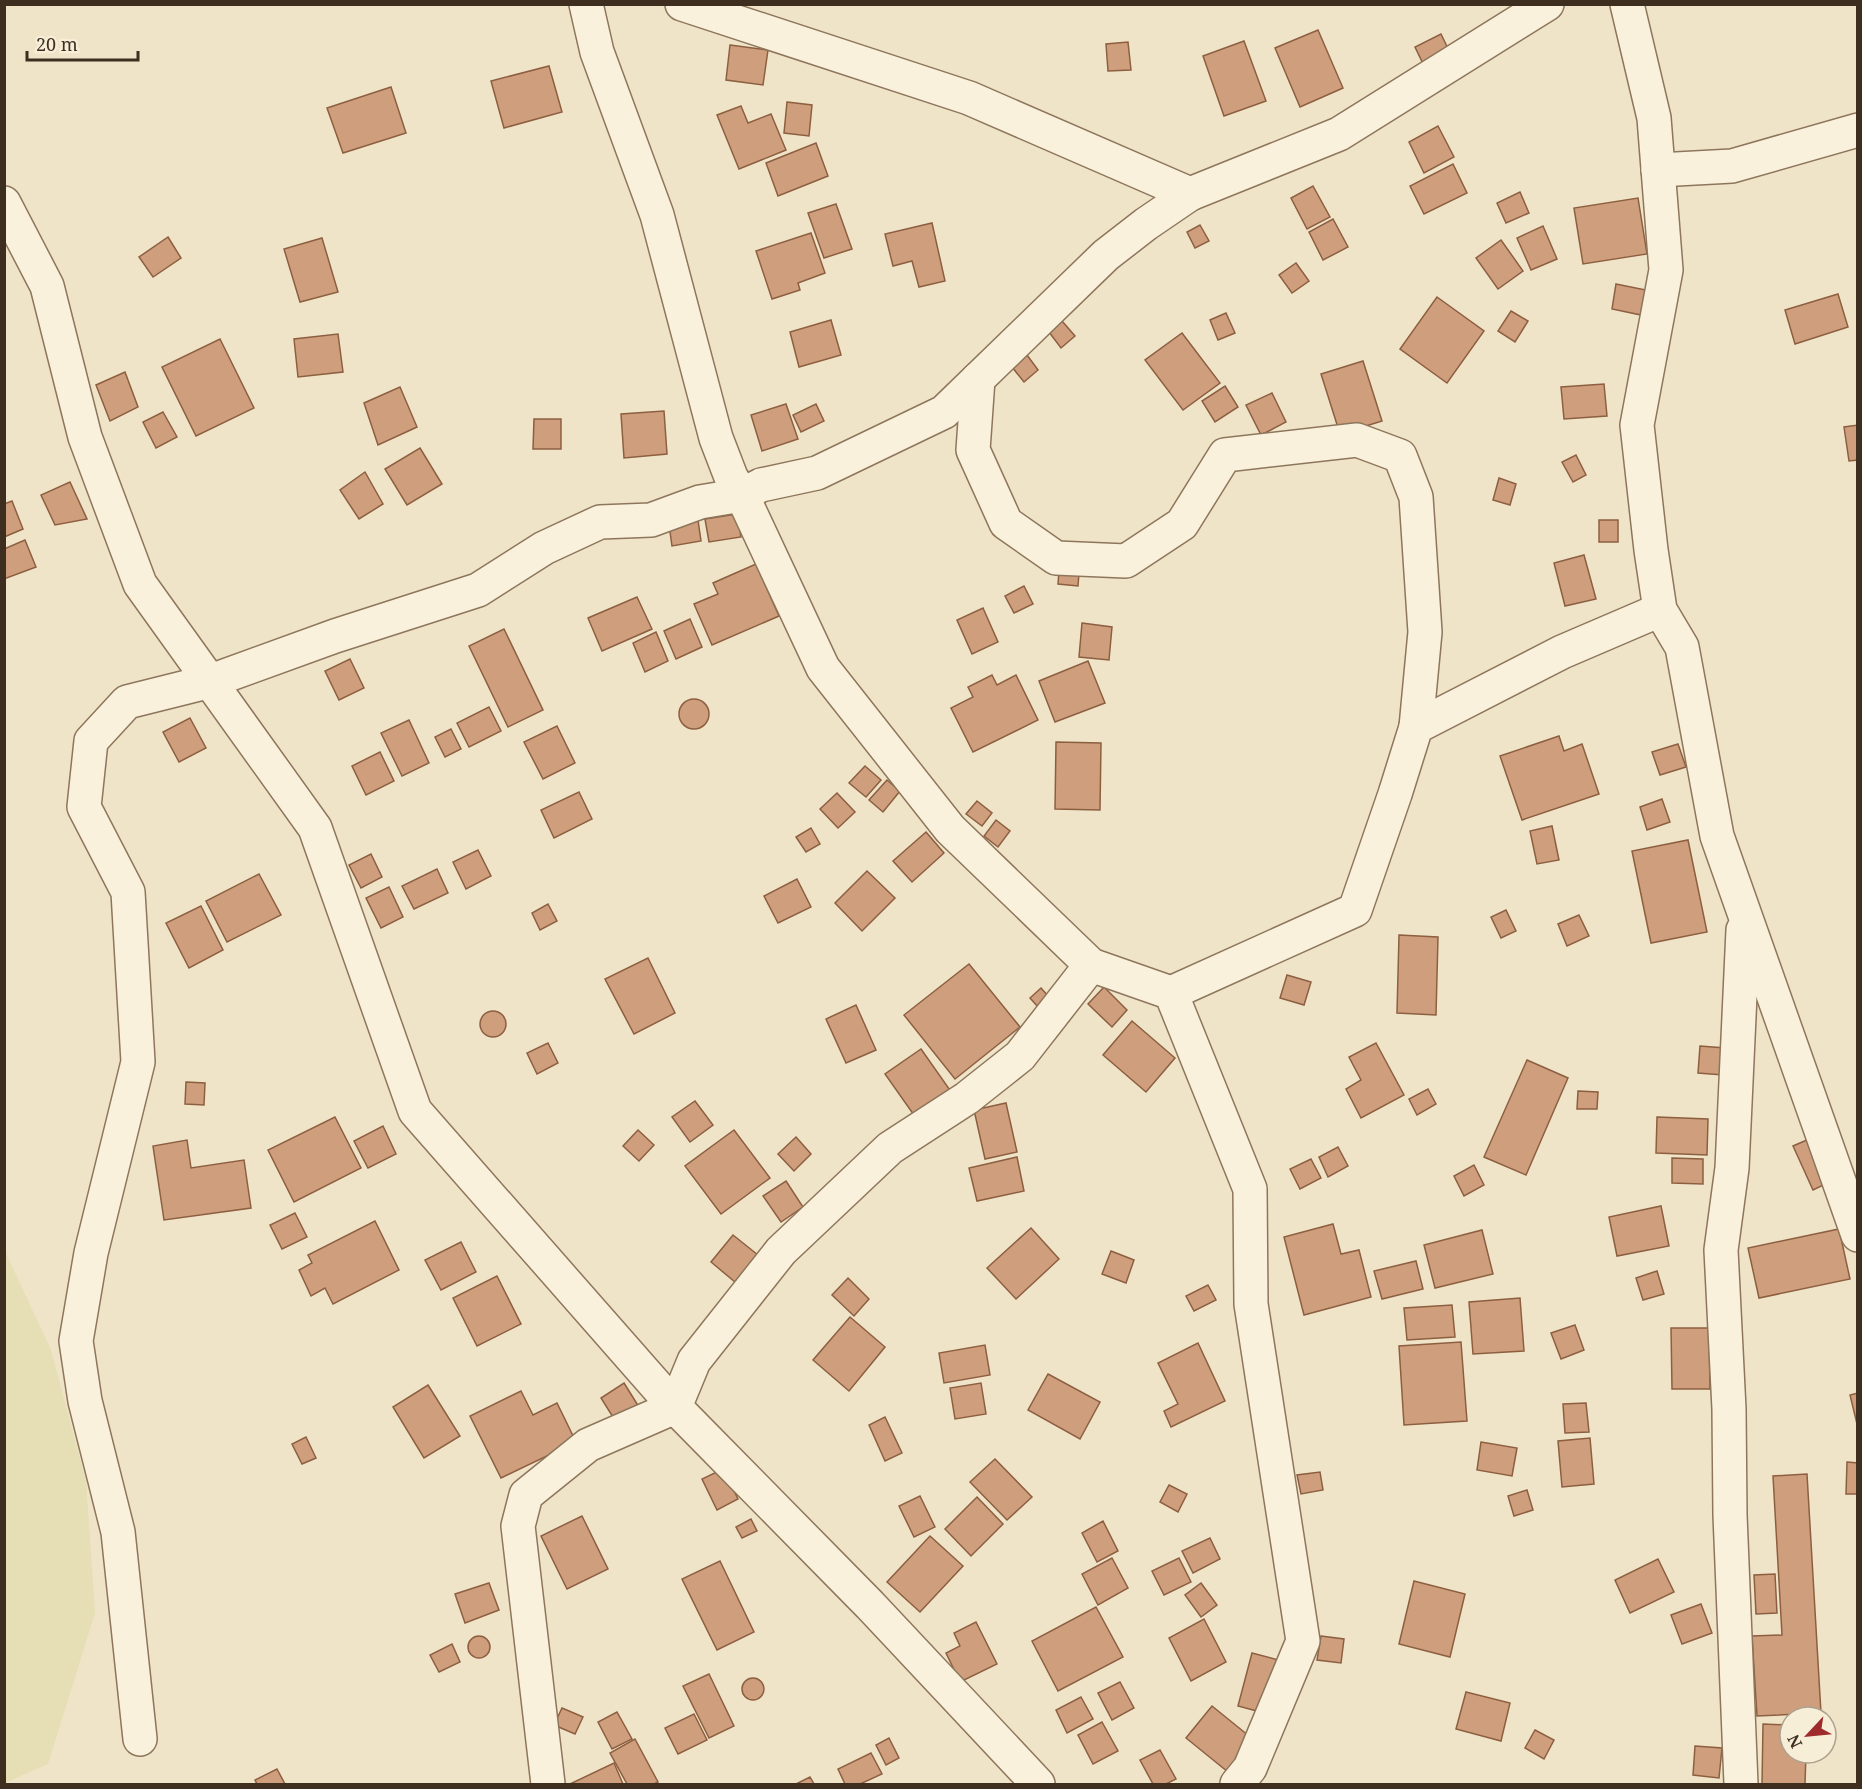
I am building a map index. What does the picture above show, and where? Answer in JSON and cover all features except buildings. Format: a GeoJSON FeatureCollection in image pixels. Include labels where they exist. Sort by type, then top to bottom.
{"type":"FeatureCollection","features":[{"type":"Feature","properties":{"kind":"street"},"geometry":{"type":"LineString","coordinates":[[586,4],[597,52],[657,214],[716,438],[731,477],[742,495],[824,668],[950,830],[1091,965],[1171,993],[1355,910],[1416,727],[1425,632],[1416,497],[1400,456],[1357,440],[1225,455],[1182,524],[1126,561],[1056,558],[1006,523],[973,450],[978,378]]}},
{"type":"Feature","properties":{"kind":"street"},"geometry":{"type":"LineString","coordinates":[[682,4],[969,98],[1190,194]]}},
{"type":"Feature","properties":{"kind":"street"},"geometry":{"type":"LineString","coordinates":[[140,1739],[118,1532],[85,1401],[76,1341],[91,1253],[138,1062],[128,892],[84,807],[91,741],[127,702],[211,681],[335,636],[478,590],[544,548],[600,522],[651,520],[700,502],[742,495],[762,485],[817,472],[944,412],[1106,255],[1190,194],[1339,134],[1547,4]]}},
{"type":"Feature","properties":{"kind":"street"},"geometry":{"type":"LineString","coordinates":[[1627,4],[1654,118],[1666,270],[1637,425],[1660,610],[1682,647],[1717,836],[1857,1235]]}},
{"type":"Feature","properties":{"kind":"street"},"geometry":{"type":"LineString","coordinates":[[1658,170],[1732,166],[1857,130]]}},
{"type":"Feature","properties":{"kind":"street"},"geometry":{"type":"LineString","coordinates":[[4,203],[47,286],[85,437],[140,584],[315,828],[415,1111],[675,1407],[870,1605],[1038,1785]]}},
{"type":"Feature","properties":{"kind":"street"},"geometry":{"type":"LineString","coordinates":[[1416,727],[1562,652],[1660,610]]}},
{"type":"Feature","properties":{"kind":"street"},"geometry":{"type":"LineString","coordinates":[[1741,1785],[1730,1515],[1729,1409],[1721,1250],[1732,1168],[1744,913]]}},
{"type":"Feature","properties":{"kind":"street"},"geometry":{"type":"LineString","coordinates":[[548,1785],[518,1526],[526,1495],[588,1445],[675,1407],[694,1361],[781,1251],[890,1148],[968,1098],[1020,1056],[1091,965]]}},
{"type":"Feature","properties":{"kind":"street"},"geometry":{"type":"LineString","coordinates":[[1171,993],[1250,1189],[1251,1304],[1304,1641],[1250,1768],[1236,1785]]}},
{"type":"Feature","properties":{"kind":"shaded area"},"geometry":{"type":"Polygon","coordinates":[[[4,1249],[51,1350],[86,1481],[95,1613],[48,1764],[5,1783],[4,1249]]]}}]}
